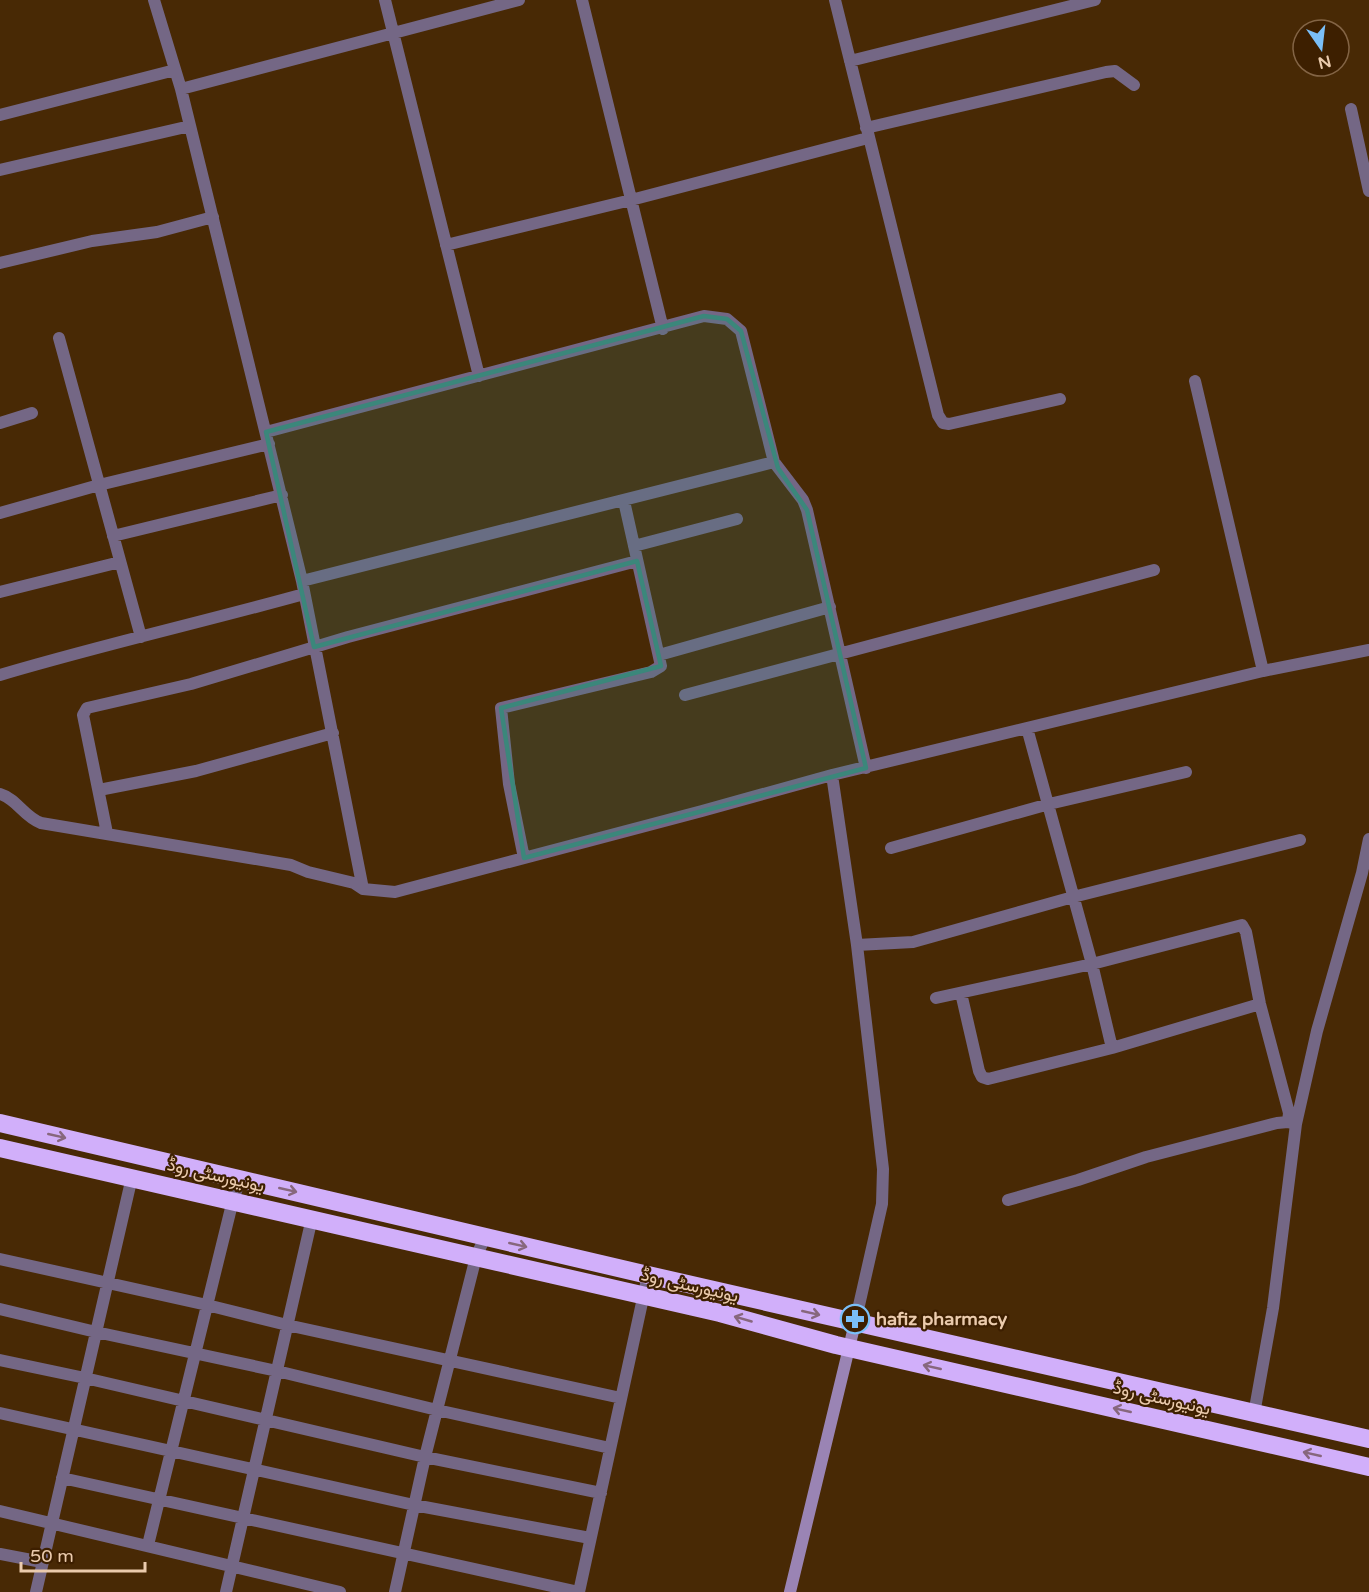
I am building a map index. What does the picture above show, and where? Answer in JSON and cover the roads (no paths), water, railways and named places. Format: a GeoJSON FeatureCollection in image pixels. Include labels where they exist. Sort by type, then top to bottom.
{"type":"FeatureCollection","features":[{"type":"Feature","properties":{"kind":"highway","name":"یونیورسٹی روڈ"},"geometry":{"type":"LineString","coordinates":[[0,1123],[855,1323],[1369,1439]]}},
{"type":"Feature","properties":{"kind":"highway","name":"یونیورسٹی روڈ"},"geometry":{"type":"LineString","coordinates":[[0,1148],[720,1313],[847,1348],[1369,1467]]}},
{"type":"Feature","properties":{"kind":"street"},"geometry":{"type":"LineString","coordinates":[[154,0],[181,89],[282,495],[333,733],[363,889]]}},
{"type":"Feature","properties":{"kind":"street"},"geometry":{"type":"LineString","coordinates":[[385,0],[479,376]]}},
{"type":"Feature","properties":{"kind":"street"},"geometry":{"type":"LineString","coordinates":[[181,89],[519,0]]}},
{"type":"Feature","properties":{"kind":"street"},"geometry":{"type":"LineString","coordinates":[[582,0],[663,329]]}},
{"type":"Feature","properties":{"kind":"street"},"geometry":{"type":"LineString","coordinates":[[835,0],[938,415],[942,423],[950,424],[1060,399]]}},
{"type":"Feature","properties":{"kind":"street"},"geometry":{"type":"LineString","coordinates":[[850,61],[1095,0]]}},
{"type":"Feature","properties":{"kind":"street"},"geometry":{"type":"LineString","coordinates":[[0,115],[175,70]]}},
{"type":"Feature","properties":{"kind":"street"},"geometry":{"type":"LineString","coordinates":[[446,245],[631,200],[867,133],[1106,72],[1115,71],[1134,85]]}},
{"type":"Feature","properties":{"kind":"street"},"geometry":{"type":"LineString","coordinates":[[1351,109],[1369,191]]}},
{"type":"Feature","properties":{"kind":"street"},"geometry":{"type":"LineString","coordinates":[[0,170],[190,126]]}},
{"type":"Feature","properties":{"kind":"street"},"geometry":{"type":"LineString","coordinates":[[0,263],[92,241],[157,232],[213,217]]}},
{"type":"Feature","properties":{"kind":"street"},"geometry":{"type":"LineString","coordinates":[[0,513],[479,376],[663,329],[704,316],[727,319],[741,331],[774,462],[804,500],[866,768]]}},
{"type":"Feature","properties":{"kind":"street"},"geometry":{"type":"LineString","coordinates":[[59,338],[141,637]]}},
{"type":"Feature","properties":{"kind":"street"},"geometry":{"type":"LineString","coordinates":[[1195,381],[1263,671]]}},
{"type":"Feature","properties":{"kind":"street"},"geometry":{"type":"LineString","coordinates":[[0,423],[32,412]]}},
{"type":"Feature","properties":{"kind":"street"},"geometry":{"type":"LineString","coordinates":[[0,675],[215,619],[303,588],[774,462]]}},
{"type":"Feature","properties":{"kind":"street"},"geometry":{"type":"LineString","coordinates":[[113,536],[282,495]]}},
{"type":"Feature","properties":{"kind":"street"},"geometry":{"type":"LineString","coordinates":[[524,858],[509,784],[501,708],[651,672],[661,666],[624,501]]}},
{"type":"Feature","properties":{"kind":"street"},"geometry":{"type":"LineString","coordinates":[[634,546],[737,519]]}},
{"type":"Feature","properties":{"kind":"street"},"geometry":{"type":"LineString","coordinates":[[107,833],[83,715],[87,708],[191,684],[314,647],[637,561]]}},
{"type":"Feature","properties":{"kind":"street"},"geometry":{"type":"LineString","coordinates":[[0,592],[120,562]]}},
{"type":"Feature","properties":{"kind":"street"},"geometry":{"type":"LineString","coordinates":[[685,695],[1154,570]]}},
{"type":"Feature","properties":{"kind":"street"},"geometry":{"type":"LineString","coordinates":[[659,655],[830,607]]}},
{"type":"Feature","properties":{"kind":"street"},"geometry":{"type":"LineString","coordinates":[[0,794],[8,796],[33,820],[291,865],[308,872],[354,883],[363,889],[395,892],[832,775],[1263,671],[1369,650]]}},
{"type":"Feature","properties":{"kind":"street"},"geometry":{"type":"LineString","coordinates":[[1028,728],[1092,964],[1112,1048]]}},
{"type":"Feature","properties":{"kind":"street"},"geometry":{"type":"LineString","coordinates":[[99,789],[196,771],[333,733]]}},
{"type":"Feature","properties":{"kind":"street"},"geometry":{"type":"LineString","coordinates":[[891,848],[1049,804],[1186,771]]}},
{"type":"Feature","properties":{"kind":"street"},"geometry":{"type":"LineString","coordinates":[[790,1592],[882,1204],[883,1169],[857,945],[832,775]]}},
{"type":"Feature","properties":{"kind":"street"},"geometry":{"type":"LineString","coordinates":[[1254,1414],[1273,1308],[1292,1123],[1362,873],[1369,839]]}},
{"type":"Feature","properties":{"kind":"street"},"geometry":{"type":"LineString","coordinates":[[857,945],[913,942],[1073,897],[1300,840]]}},
{"type":"Feature","properties":{"kind":"street"},"geometry":{"type":"LineString","coordinates":[[936,998],[1092,964],[1242,925],[1246,932],[1260,1004],[1292,1123]]}},
{"type":"Feature","properties":{"kind":"street"},"geometry":{"type":"LineString","coordinates":[[962,993],[982,1077],[988,1079],[1112,1048],[1260,1004]]}},
{"type":"Feature","properties":{"kind":"street"},"geometry":{"type":"LineString","coordinates":[[1008,1200],[1146,1157],[1277,1123],[1292,1123]]}},
{"type":"Feature","properties":{"kind":"street"},"geometry":{"type":"LineString","coordinates":[[36,1592],[132,1177]]}},
{"type":"Feature","properties":{"kind":"street"},"geometry":{"type":"LineString","coordinates":[[148,1545],[240,1179]]}},
{"type":"Feature","properties":{"kind":"street"},"geometry":{"type":"LineString","coordinates":[[226,1592],[312,1218]]}},
{"type":"Feature","properties":{"kind":"street"},"geometry":{"type":"LineString","coordinates":[[395,1592],[425,1457],[476,1257],[485,1237]]}},
{"type":"Feature","properties":{"kind":"street"},"geometry":{"type":"LineString","coordinates":[[0,1259],[621,1398]]}},
{"type":"Feature","properties":{"kind":"street"},"geometry":{"type":"LineString","coordinates":[[62,1478],[579,1592],[648,1275]]}},
{"type":"Feature","properties":{"kind":"street"},"geometry":{"type":"LineString","coordinates":[[0,1309],[610,1448]]}},
{"type":"Feature","properties":{"kind":"street"},"geometry":{"type":"LineString","coordinates":[[0,1360],[425,1457],[601,1493]]}},
{"type":"Feature","properties":{"kind":"street"},"geometry":{"type":"LineString","coordinates":[[0,1413],[414,1504],[590,1538]]}},
{"type":"Feature","properties":{"kind":"street"},"geometry":{"type":"LineString","coordinates":[[0,1511],[340,1592]]}},
{"type":"Feature","properties":{"kind":"street"},"geometry":{"type":"LineString","coordinates":[[0,1554],[42,1562]]}},
{"type":"Feature","properties":{"kind":"place","name":"hafiz pharmacy"},"geometry":{"type":"Point","coordinates":[855,1319]}}]}
